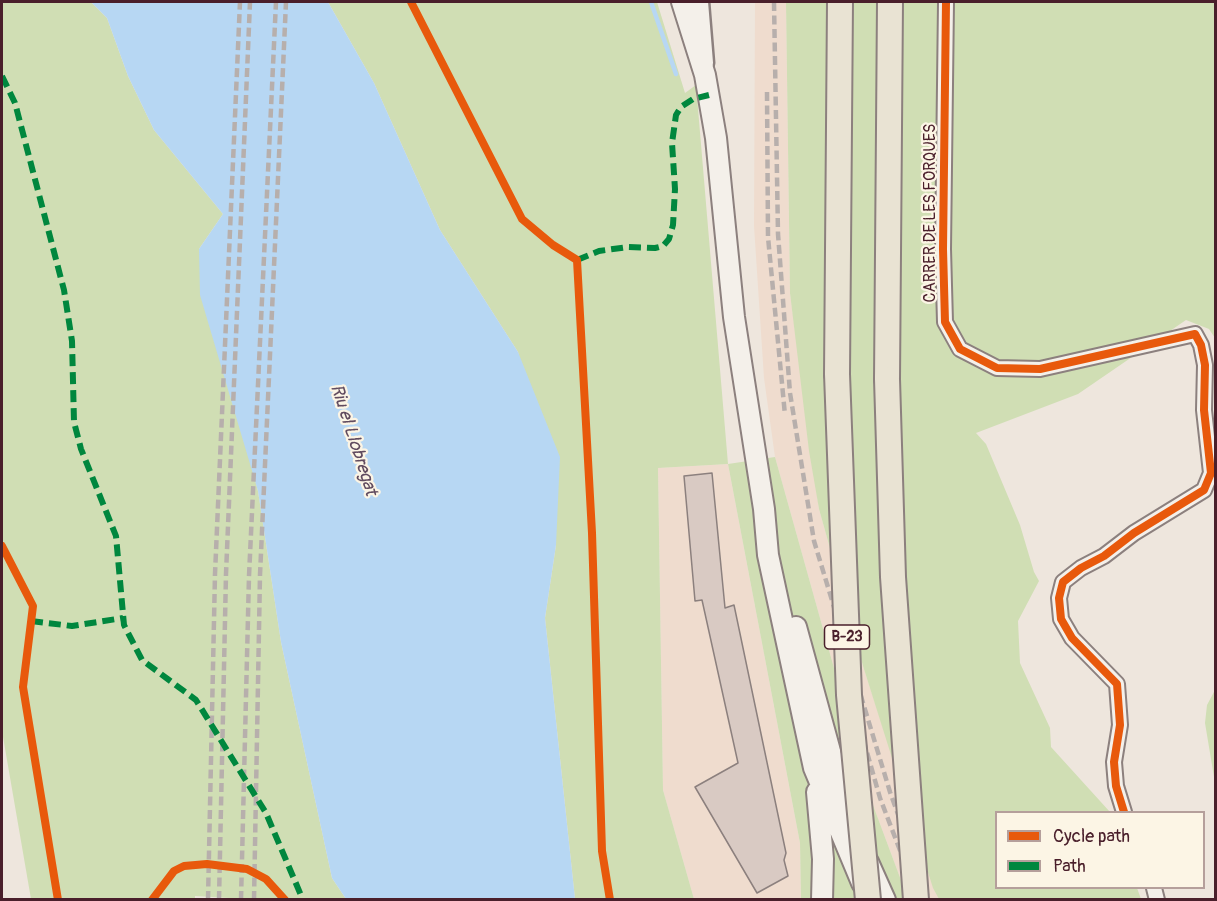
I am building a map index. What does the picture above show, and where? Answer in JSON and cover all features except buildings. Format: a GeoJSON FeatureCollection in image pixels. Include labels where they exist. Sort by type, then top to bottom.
{"type":"FeatureCollection","features":[{"type":"Feature","properties":{"kind":"highway","name":"B-23"},"geometry":{"type":"LineString","coordinates":[[840,2],[837,374],[849,695],[868,900]]}},
{"type":"Feature","properties":{"kind":"highway"},"geometry":{"type":"LineString","coordinates":[[890,2],[887,379],[893,577],[916,900]]}},
{"type":"Feature","properties":{"kind":"main road"},"geometry":{"type":"LineString","coordinates":[[682,2],[705,75],[716,138],[734,317],[764,509],[768,555],[814,768],[823,859],[822,900]]}},
{"type":"Feature","properties":{"kind":"main road"},"geometry":{"type":"LineString","coordinates":[[764,509],[837,777],[862,848],[885,900]]}},
{"type":"Feature","properties":{"kind":"main road"},"geometry":{"type":"LineString","coordinates":[[814,768],[868,900]]}},
{"type":"Feature","properties":{"kind":"street"},"geometry":{"type":"LineString","coordinates":[[700,2],[704,30],[705,75]]}},
{"type":"Feature","properties":{"kind":"street","name":"CARRER DE LES FORQUES"},"geometry":{"type":"LineString","coordinates":[[946,2],[943,249],[945,322],[960,349],[997,368],[1040,369],[1195,334],[1201,345],[1205,365],[1204,410],[1211,473],[1204,490],[1134,533],[1104,556],[1081,568],[1063,582],[1059,598],[1061,619],[1072,638],[1117,684],[1120,725],[1114,762],[1116,786],[1123,811]]}},
{"type":"Feature","properties":{"kind":"shaded area"},"geometry":{"type":"Polygon","coordinates":[[[755,2],[786,2],[790,293],[819,509],[863,666],[939,899],[908,899],[870,797],[775,457],[764,378],[754,226],[755,2]]]}},
{"type":"Feature","properties":{"kind":"shaded area"},"geometry":{"type":"Polygon","coordinates":[[[728,464],[800,843],[801,899],[694,899],[663,790],[658,468],[728,464]]]}},
{"type":"Feature","properties":{"kind":"green space"},"geometry":{"type":"Polygon","coordinates":[[[2,2],[91,2],[107,18],[128,76],[154,130],[223,214],[199,249],[258,491],[281,642],[332,878],[346,899],[264,900],[195,896],[195,900],[31,899],[2,731],[2,2]]]}},
{"type":"Feature","properties":{"kind":"green space"},"geometry":{"type":"Polygon","coordinates":[[[328,2],[657,2],[685,93],[696,85],[728,464],[658,468],[663,790],[694,899],[575,899],[545,618],[556,545],[518,352],[440,230],[374,83],[328,2]]]}},
{"type":"Feature","properties":{"kind":"green space"},"geometry":{"type":"Polygon","coordinates":[[[786,2],[1215,2],[1215,338],[1209,329],[1186,320],[1078,394],[976,433],[986,444],[1020,525],[1034,572],[1039,581],[1018,621],[1020,663],[1050,728],[1051,747],[1109,811],[995,811],[995,889],[1137,889],[1141,899],[939,899],[933,888],[863,666],[819,509],[809,451],[790,293],[786,2]]]}},
{"type":"Feature","properties":{"kind":"green space"},"geometry":{"type":"Polygon","coordinates":[[[775,457],[870,797],[908,899],[801,899],[800,843],[728,464],[775,457]]]}},
{"type":"Feature","properties":{"kind":"green space"},"geometry":{"type":"Polygon","coordinates":[[[1215,690],[1215,783],[1205,723],[1207,705],[1215,690]]]}},
{"type":"Feature","properties":{"kind":"water","name":"Riu el Llobregat"},"geometry":{"type":"Polygon","coordinates":[[[91,2],[328,2],[374,83],[440,230],[518,352],[560,457],[556,545],[545,618],[575,899],[346,899],[332,878],[281,642],[258,491],[200,295],[199,249],[223,214],[154,130],[128,76],[107,18],[91,2]]]}},
{"type":"Feature","properties":{"kind":"waterway"},"geometry":{"type":"LineString","coordinates":[[651,2],[676,74]]}},
{"type":"Feature","properties":{"kind":"railway"},"geometry":{"type":"LineString","coordinates":[[208,900],[215,574],[240,2]]}},
{"type":"Feature","properties":{"kind":"railway"},"geometry":{"type":"LineString","coordinates":[[219,900],[226,574],[250,2]]}},
{"type":"Feature","properties":{"kind":"railway"},"geometry":{"type":"LineString","coordinates":[[241,900],[249,576],[276,2]]}},
{"type":"Feature","properties":{"kind":"railway"},"geometry":{"type":"LineString","coordinates":[[254,900],[260,575],[286,2]]}},
{"type":"Feature","properties":{"kind":"railway"},"geometry":{"type":"LineString","coordinates":[[774,2],[778,234],[790,393],[814,541],[890,792],[929,900]]}},
{"type":"Feature","properties":{"kind":"railway"},"geometry":{"type":"LineString","coordinates":[[767,92],[768,237],[785,415]]}},
{"type":"Feature","properties":{"kind":"railway"},"geometry":{"type":"LineString","coordinates":[[845,675],[880,798],[919,900]]}},
{"type":"Feature","properties":{"kind":"marked path"},"geometry":{"type":"LineString","coordinates":[[2,76],[15,103],[64,290],[72,341],[74,422],[81,449],[116,536],[124,625],[142,660],[196,700],[266,813],[303,900]]}},
{"type":"Feature","properties":{"kind":"marked path"},"geometry":{"type":"LineString","coordinates":[[577,260],[599,251],[628,247],[655,248],[663,246],[669,239],[673,225],[675,189],[672,143],[676,115],[681,107],[693,99],[709,95]]}},
{"type":"Feature","properties":{"kind":"marked path"},"geometry":{"type":"LineString","coordinates":[[31,621],[72,626],[123,618]]}},
{"type":"Feature","properties":{"kind":"cycle path"},"geometry":{"type":"LineString","coordinates":[[411,2],[522,219],[553,245],[577,260],[592,533],[602,851],[610,900]]}},
{"type":"Feature","properties":{"kind":"cycle path"},"geometry":{"type":"LineString","coordinates":[[946,2],[943,249],[945,322],[960,349],[997,368],[1040,369],[1195,334],[1201,345],[1205,365],[1204,410],[1211,473],[1204,490],[1134,533],[1104,556],[1081,568],[1063,582],[1059,598],[1061,619],[1072,638],[1117,684],[1120,725],[1114,762],[1116,786],[1124,811]]}},
{"type":"Feature","properties":{"kind":"cycle path"},"geometry":{"type":"LineString","coordinates":[[2,546],[33,606],[23,687],[58,900]]}},
{"type":"Feature","properties":{"kind":"cycle path"},"geometry":{"type":"LineString","coordinates":[[152,900],[174,871],[184,866],[207,864],[247,869],[266,879],[285,900]]}}]}
